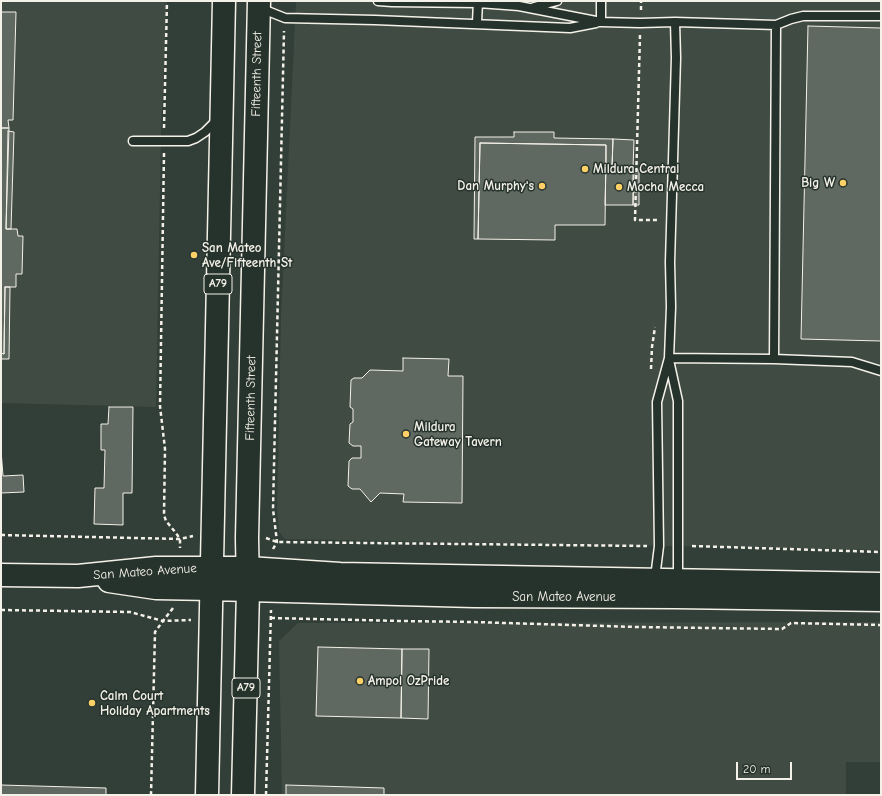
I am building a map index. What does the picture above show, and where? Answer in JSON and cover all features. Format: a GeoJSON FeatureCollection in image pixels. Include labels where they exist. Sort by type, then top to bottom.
{"type":"FeatureCollection","features":[{"type":"Feature","properties":{"kind":"main road","name":"A79"},"geometry":{"type":"LineString","coordinates":[[207,795],[224,1]]}},
{"type":"Feature","properties":{"kind":"main road","name":"Fifteenth Street"},"geometry":{"type":"LineString","coordinates":[[244,795],[256,3]]}},
{"type":"Feature","properties":{"kind":"main road","name":"San Mateo Avenue"},"geometry":{"type":"LineString","coordinates":[[1,575],[78,576],[156,568],[248,568],[271,580],[474,596],[881,600]]}},
{"type":"Feature","properties":{"kind":"main road","name":"San Mateo Avenue"},"geometry":{"type":"LineString","coordinates":[[78,576],[156,588],[248,590],[271,580],[340,574],[881,584]]}},
{"type":"Feature","properties":{"kind":"lane"},"geometry":{"type":"LineString","coordinates":[[378,1],[478,2],[531,8],[601,22],[676,22],[776,25],[803,16],[881,16]]}},
{"type":"Feature","properties":{"kind":"lane"},"geometry":{"type":"LineString","coordinates":[[531,8],[557,1]]}},
{"type":"Feature","properties":{"kind":"lane"},"geometry":{"type":"LineString","coordinates":[[601,1],[601,22]]}},
{"type":"Feature","properties":{"kind":"lane"},"geometry":{"type":"LineString","coordinates":[[477,23],[478,2]]}},
{"type":"Feature","properties":{"kind":"lane"},"geometry":{"type":"LineString","coordinates":[[256,3],[285,18],[477,23],[570,28],[601,22]]}},
{"type":"Feature","properties":{"kind":"lane"},"geometry":{"type":"LineString","coordinates":[[655,579],[659,546],[657,402],[669,358],[671,307],[670,262],[676,22]]}},
{"type":"Feature","properties":{"kind":"lane"},"geometry":{"type":"LineString","coordinates":[[774,359],[776,25]]}},
{"type":"Feature","properties":{"kind":"lane"},"geometry":{"type":"LineString","coordinates":[[133,141],[188,141],[205,132],[222,115]]}},
{"type":"Feature","properties":{"kind":"lane"},"geometry":{"type":"LineString","coordinates":[[669,358],[774,359],[852,362],[881,372]]}},
{"type":"Feature","properties":{"kind":"lane"},"geometry":{"type":"LineString","coordinates":[[669,358],[678,400],[678,580]]}},
{"type":"Feature","properties":{"kind":"path"},"geometry":{"type":"LineString","coordinates":[[1,536],[180,539],[166,521],[164,515],[165,449],[160,406],[167,1]]}},
{"type":"Feature","properties":{"kind":"path"},"geometry":{"type":"LineString","coordinates":[[641,1],[635,220],[663,220]]}},
{"type":"Feature","properties":{"kind":"path"},"geometry":{"type":"LineString","coordinates":[[266,795],[272,552],[277,542],[274,502],[283,47]]}},
{"type":"Feature","properties":{"kind":"path"},"geometry":{"type":"LineString","coordinates":[[650,376],[652,346],[656,320]]}},
{"type":"Feature","properties":{"kind":"path"},"geometry":{"type":"LineString","coordinates":[[247,538],[265,538],[277,542],[659,546]]}},
{"type":"Feature","properties":{"kind":"path"},"geometry":{"type":"LineString","coordinates":[[679,546],[881,552]]}},
{"type":"Feature","properties":{"kind":"path"},"geometry":{"type":"LineString","coordinates":[[1,610],[130,612],[162,621],[155,632],[151,795]]}},
{"type":"Feature","properties":{"kind":"path"},"geometry":{"type":"LineString","coordinates":[[271,618],[401,622],[473,622],[637,627],[782,629],[791,623],[881,625]]}},
{"type":"Feature","properties":{"kind":"shaded area"},"geometry":{"type":"Polygon","coordinates":[[[1,1],[167,1],[161,134],[156,407],[1,403],[1,1]]]}},
{"type":"Feature","properties":{"kind":"shaded area","name":"Mildura Central"},"geometry":{"type":"Polygon","coordinates":[[[296,1],[881,1],[881,550],[285,539],[279,532],[277,507],[281,316],[296,1]]]}},
{"type":"Feature","properties":{"kind":"shaded area"},"geometry":{"type":"Polygon","coordinates":[[[881,622],[881,762],[846,762],[846,795],[282,795],[279,641],[298,623],[881,622]]]}},
{"type":"Feature","properties":{"kind":"building"},"geometry":{"type":"Polygon","coordinates":[[[1,12],[16,12],[13,120],[8,120],[9,128],[1,128],[1,12]]]}},
{"type":"Feature","properties":{"kind":"building","name":"Big W"},"geometry":{"type":"Polygon","coordinates":[[[808,26],[881,28],[881,341],[801,339],[808,26]]]}},
{"type":"Feature","properties":{"kind":"building"},"geometry":{"type":"Polygon","coordinates":[[[1,128],[9,128],[6,229],[17,229],[18,236],[23,236],[22,274],[16,274],[16,287],[5,287],[4,354],[1,353],[1,128]]]}},
{"type":"Feature","properties":{"kind":"building"},"geometry":{"type":"Polygon","coordinates":[[[8,131],[14,132],[11,229],[6,229],[8,131]]]}},
{"type":"Feature","properties":{"kind":"building"},"geometry":{"type":"Polygon","coordinates":[[[514,132],[554,132],[554,138],[613,139],[612,167],[606,167],[606,145],[480,143],[478,239],[474,239],[475,137],[514,137],[514,132]]]}},
{"type":"Feature","properties":{"kind":"building"},"geometry":{"type":"Polygon","coordinates":[[[613,139],[634,140],[633,168],[612,167],[613,139]]]}},
{"type":"Feature","properties":{"kind":"building","name":"Dan Murphy's"},"geometry":{"type":"Polygon","coordinates":[[[480,143],[606,145],[605,225],[555,225],[555,240],[478,239],[480,143]]]}},
{"type":"Feature","properties":{"kind":"building","name":"Mocha Mecca"},"geometry":{"type":"Polygon","coordinates":[[[606,167],[633,168],[633,205],[605,205],[606,167]]]}},
{"type":"Feature","properties":{"kind":"building"},"geometry":{"type":"Polygon","coordinates":[[[634,169],[639,170],[639,205],[633,205],[634,169]]]}},
{"type":"Feature","properties":{"kind":"building"},"geometry":{"type":"Polygon","coordinates":[[[5,287],[10,287],[9,359],[1,359],[1,353],[4,354],[5,287]]]}},
{"type":"Feature","properties":{"kind":"building","name":"Mildura Gateway Tavern"},"geometry":{"type":"Polygon","coordinates":[[[403,358],[449,359],[448,376],[463,376],[462,503],[403,502],[404,494],[380,493],[371,502],[360,489],[352,489],[348,486],[349,461],[352,458],[361,458],[361,446],[353,446],[349,443],[350,424],[353,422],[353,409],[350,407],[351,380],[354,378],[362,378],[370,370],[403,371],[403,358]]]}},
{"type":"Feature","properties":{"kind":"building"},"geometry":{"type":"Polygon","coordinates":[[[109,407],[133,407],[132,493],[123,493],[123,525],[94,524],[95,488],[104,488],[105,450],[101,450],[101,424],[108,424],[109,407]]]}},
{"type":"Feature","properties":{"kind":"building"},"geometry":{"type":"Polygon","coordinates":[[[1,450],[3,476],[23,475],[24,492],[1,493],[1,450]]]}},
{"type":"Feature","properties":{"kind":"building"},"geometry":{"type":"Polygon","coordinates":[[[318,647],[402,649],[401,718],[316,716],[318,647]]]}},
{"type":"Feature","properties":{"kind":"building"},"geometry":{"type":"Polygon","coordinates":[[[402,649],[429,649],[428,719],[401,718],[402,649]]]}},
{"type":"Feature","properties":{"kind":"building"},"geometry":{"type":"Polygon","coordinates":[[[1,785],[106,788],[106,795],[1,795],[1,785]]]}},
{"type":"Feature","properties":{"kind":"building"},"geometry":{"type":"Polygon","coordinates":[[[286,785],[384,788],[384,795],[286,795],[286,785]]]}},
{"type":"Feature","properties":{"kind":"place","name":"Mildura Central"},"geometry":{"type":"Point","coordinates":[585,169]}},
{"type":"Feature","properties":{"kind":"place","name":"Big W"},"geometry":{"type":"Point","coordinates":[843,183]}},
{"type":"Feature","properties":{"kind":"place","name":"Dan Murphy's"},"geometry":{"type":"Point","coordinates":[542,186]}},
{"type":"Feature","properties":{"kind":"place","name":"Mocha Mecca"},"geometry":{"type":"Point","coordinates":[619,187]}},
{"type":"Feature","properties":{"kind":"place","name":"San Mateo Ave/Fifteenth St"},"geometry":{"type":"Point","coordinates":[194,255]}},
{"type":"Feature","properties":{"kind":"place","name":"Mildura Gateway Tavern"},"geometry":{"type":"Point","coordinates":[406,434]}},
{"type":"Feature","properties":{"kind":"place","name":"Ampol OzPride"},"geometry":{"type":"Point","coordinates":[360,681]}},
{"type":"Feature","properties":{"kind":"place","name":"Calm Court Holiday Apartments"},"geometry":{"type":"Point","coordinates":[92,703]}}]}
